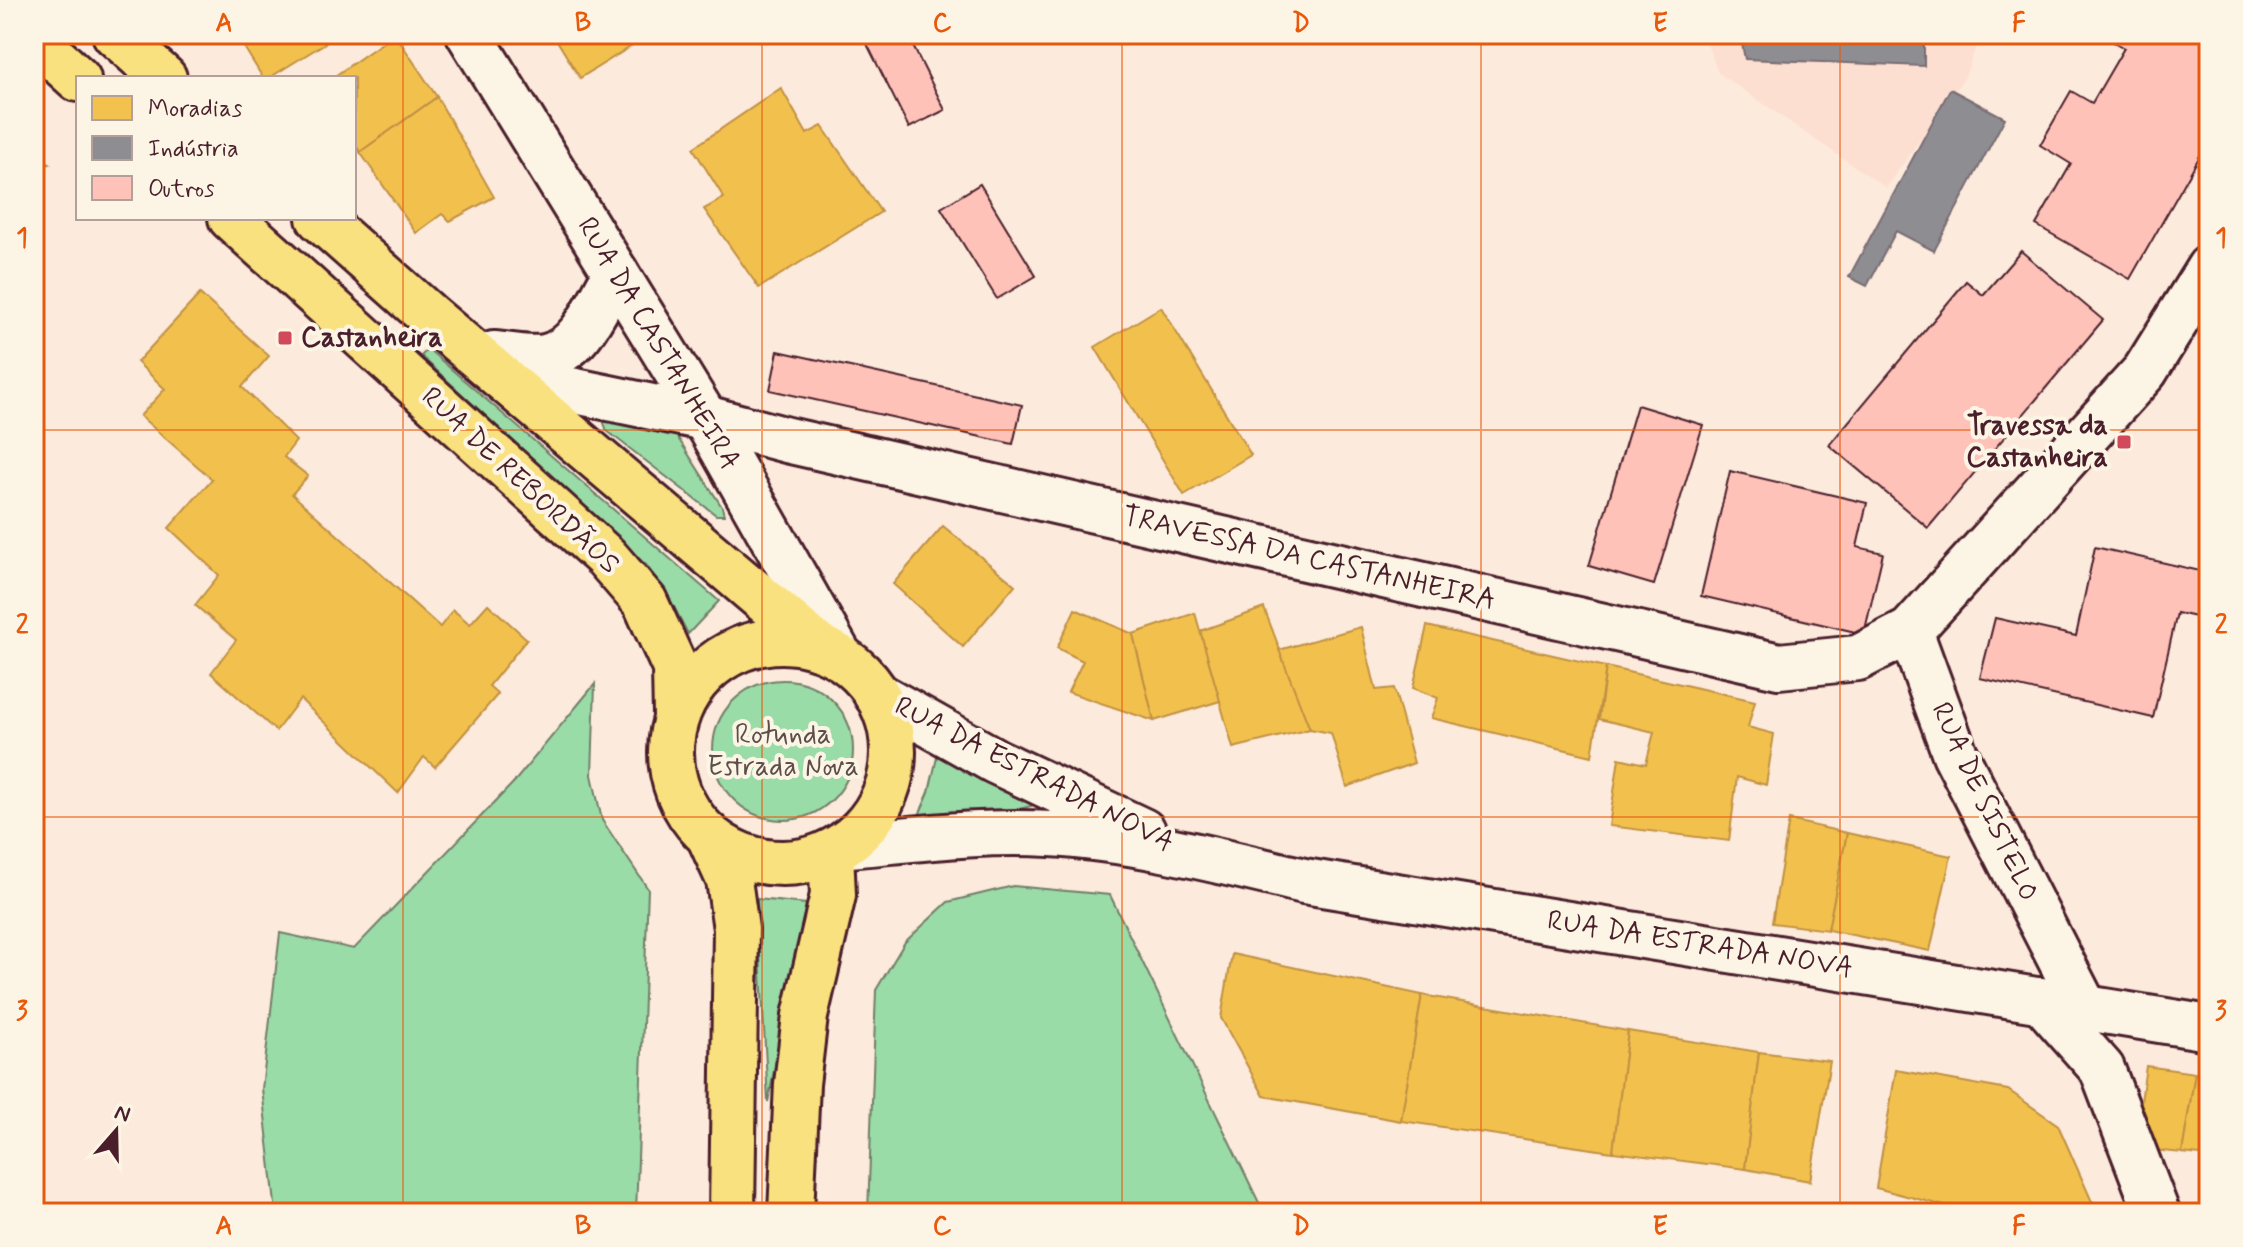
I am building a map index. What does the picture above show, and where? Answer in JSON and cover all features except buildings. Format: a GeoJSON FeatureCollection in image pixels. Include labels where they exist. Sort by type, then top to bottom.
{"type":"FeatureCollection","features":[{"type":"Feature","properties":{"kind":"main road"},"geometry":{"type":"LineString","coordinates":[[115,34],[162,76]]}},
{"type":"Feature","properties":{"kind":"main road"},"geometry":{"type":"LineString","coordinates":[[34,39],[76,77]]}},
{"type":"Feature","properties":{"kind":"main road","name":"RUA DE REBORDÃOS"},"geometry":{"type":"LineString","coordinates":[[233,220],[606,557],[645,602],[675,668],[676,716]]}},
{"type":"Feature","properties":{"kind":"main road"},"geometry":{"type":"LineString","coordinates":[[321,220],[486,364],[866,679],[876,694],[887,715],[893,760],[884,799],[867,827],[840,849],[787,863],[766,862],[726,848],[694,822],[682,804],[674,782],[670,740],[685,697],[697,679],[713,664],[752,644],[796,641],[830,652]]}},
{"type":"Feature","properties":{"kind":"main road"},"geometry":{"type":"LineString","coordinates":[[709,836],[729,880],[736,929],[732,1213]]}},
{"type":"Feature","properties":{"kind":"main road"},"geometry":{"type":"LineString","coordinates":[[791,1213],[797,1084],[805,1016],[833,895],[840,849]]}},
{"type":"Feature","properties":{"kind":"street","name":"RUA DA CASTANHEIRA"},"geometry":{"type":"LineString","coordinates":[[469,34],[705,418],[830,652]]}},
{"type":"Feature","properties":{"kind":"street"},"geometry":{"type":"LineString","coordinates":[[1910,631],[2145,371],[2209,268]]}},
{"type":"Feature","properties":{"kind":"street"},"geometry":{"type":"LineString","coordinates":[[486,364],[541,358],[562,352],[577,339],[616,273]]}},
{"type":"Feature","properties":{"kind":"street","name":"TRAVESSA DA CASTANHEIRA"},"geometry":{"type":"LineString","coordinates":[[486,364],[787,440],[1779,666],[1858,658],[1910,631]]}},
{"type":"Feature","properties":{"kind":"street","name":"RUA DE SISTELO"},"geometry":{"type":"LineString","coordinates":[[1910,631],[1955,754],[2084,1006]]}},
{"type":"Feature","properties":{"kind":"street","name":"RUA DA ESTRADA NOVA"},"geometry":{"type":"LineString","coordinates":[[876,694],[995,761],[1192,855]]}},
{"type":"Feature","properties":{"kind":"street","name":"RUA DA ESTRADA NOVA"},"geometry":{"type":"LineString","coordinates":[[840,849],[973,835],[1049,833],[1090,837],[1192,855],[1304,881],[2209,1028]]}},
{"type":"Feature","properties":{"kind":"street"},"geometry":{"type":"LineString","coordinates":[[2041,1000],[2102,1069],[2157,1213]]}},
{"type":"Feature","properties":{"kind":"shaded area"},"geometry":{"type":"Polygon","coordinates":[[[1703,34],[1981,34],[1965,77],[1886,188],[1718,73],[1703,34]]]}},
{"type":"Feature","properties":{"kind":"green space"},"geometry":{"type":"Polygon","coordinates":[[[428,349],[719,601],[688,634],[670,599],[647,566],[421,356],[428,349]]]}},
{"type":"Feature","properties":{"kind":"green space"},"geometry":{"type":"Polygon","coordinates":[[[608,413],[669,424],[722,507],[724,515],[716,515],[607,431],[604,423],[608,413]]]}},
{"type":"Feature","properties":{"kind":"green space","name":"Rotunda Estrada Nova"},"geometry":{"type":"Polygon","coordinates":[[[783,680],[810,686],[832,701],[847,723],[853,750],[847,777],[832,799],[810,814],[783,820],[756,814],[734,799],[719,777],[713,750],[719,723],[734,701],[756,686],[783,680]]]}},
{"type":"Feature","properties":{"kind":"green space"},"geometry":{"type":"Polygon","coordinates":[[[595,684],[592,775],[602,820],[648,889],[636,1213],[276,1213],[262,1089],[280,933],[354,949],[515,781],[595,684]]]}},
{"type":"Feature","properties":{"kind":"green space"},"geometry":{"type":"Polygon","coordinates":[[[938,753],[1031,806],[995,815],[916,822],[929,792],[938,753]]]}},
{"type":"Feature","properties":{"kind":"green space"},"geometry":{"type":"Polygon","coordinates":[[[1013,886],[1110,895],[1264,1213],[868,1213],[876,990],[905,942],[948,902],[1013,886]]]}},
{"type":"Feature","properties":{"kind":"green space"},"geometry":{"type":"Polygon","coordinates":[[[757,899],[806,904],[768,1102],[757,899]]]}},
{"type":"Feature","properties":{"kind":"place","name":"Castanheira"},"geometry":{"type":"Point","coordinates":[285,338]}},
{"type":"Feature","properties":{"kind":"place","name":"Travessa da Castanheira"},"geometry":{"type":"Point","coordinates":[2124,442]}}]}
